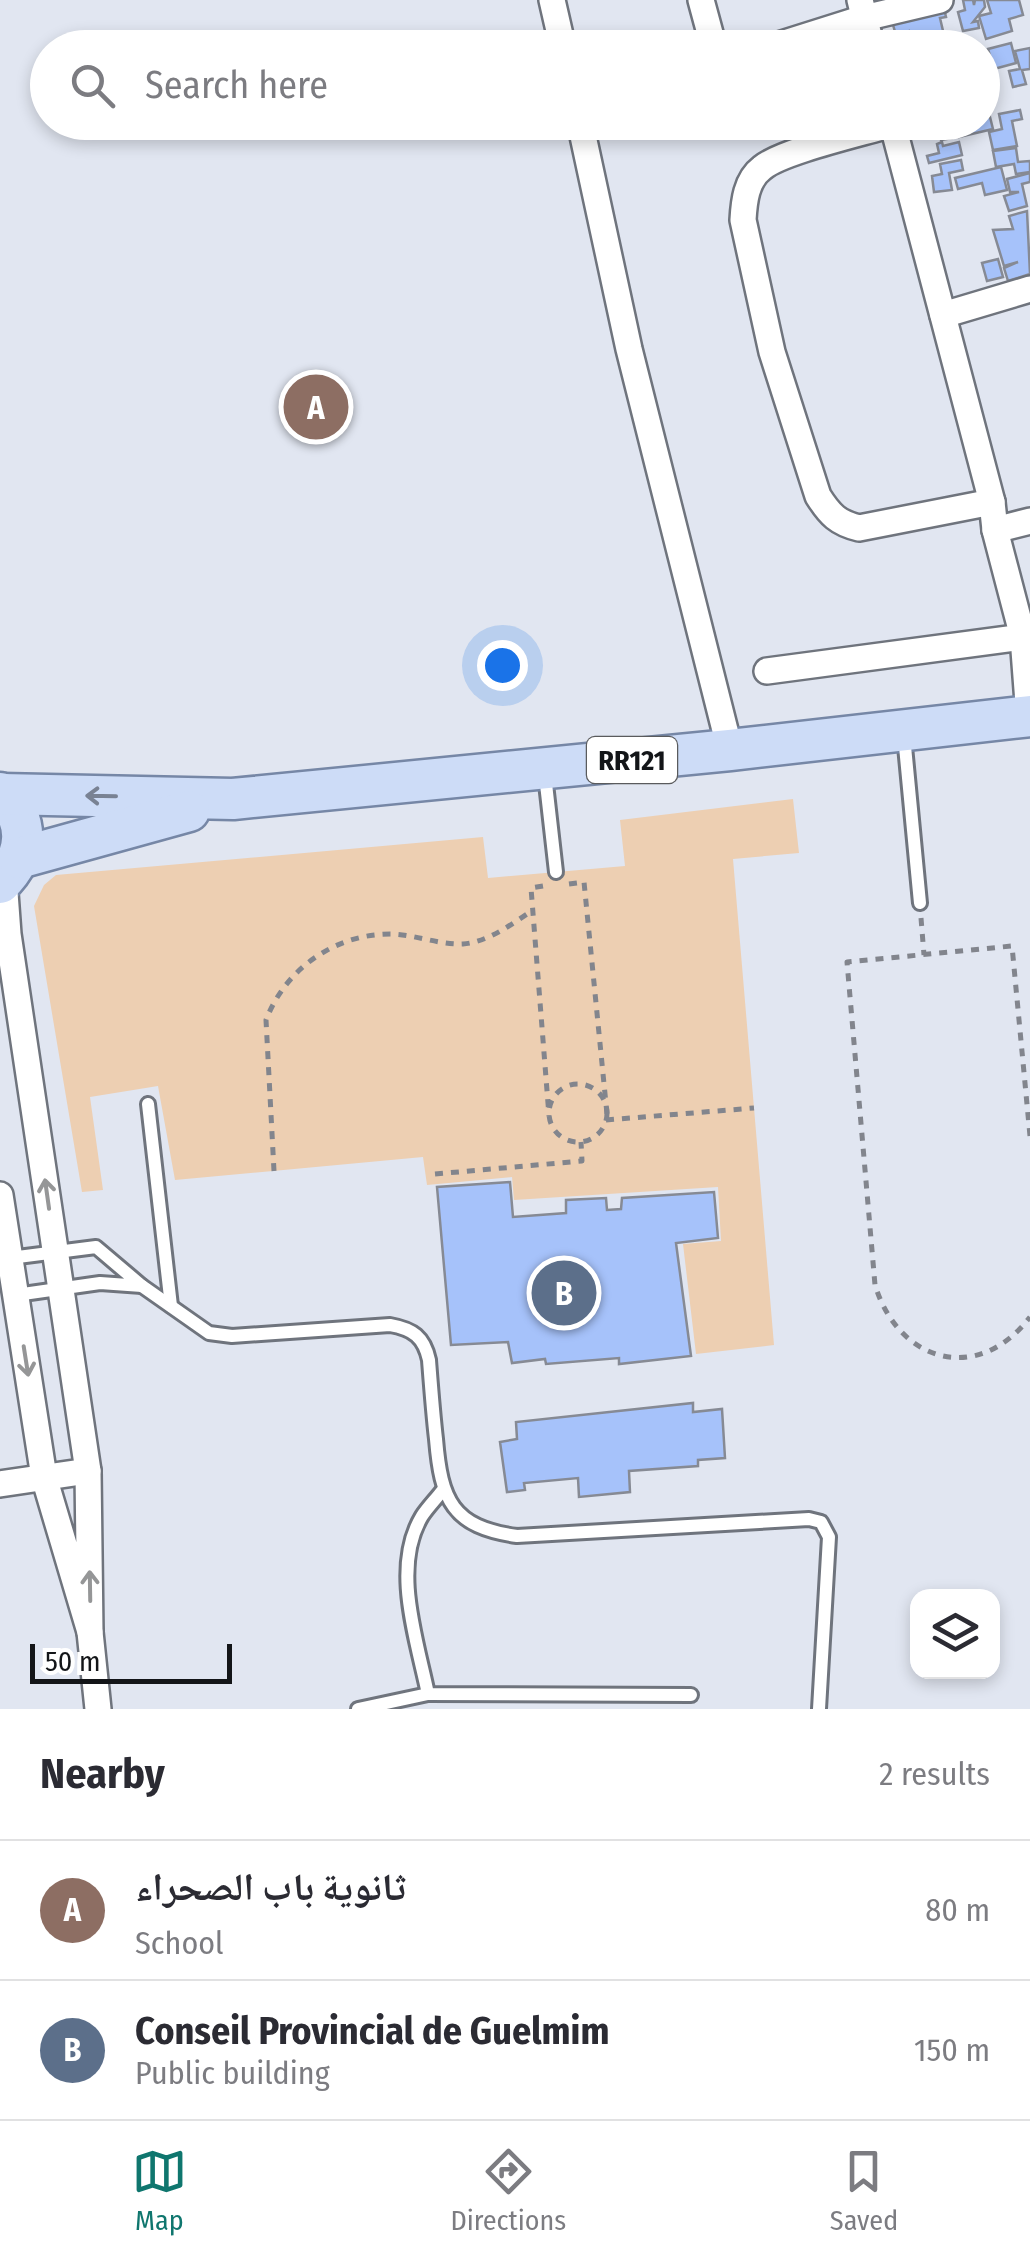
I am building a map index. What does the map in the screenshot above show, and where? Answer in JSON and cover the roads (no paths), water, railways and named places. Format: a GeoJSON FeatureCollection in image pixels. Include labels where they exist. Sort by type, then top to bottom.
{"type":"FeatureCollection","features":[{"type":"Feature","properties":{"kind":"main road","name":"RR121"},"geometry":{"type":"LineString","coordinates":[[1,794],[233,799],[1030,716]]}},
{"type":"Feature","properties":{"kind":"main road","name":"RR121"},"geometry":{"type":"LineString","coordinates":[[1,794],[12,803],[23,840],[8,874]]}},
{"type":"Feature","properties":{"kind":"main road","name":"RR121"},"geometry":{"type":"LineString","coordinates":[[8,874],[233,799]]}},
{"type":"Feature","properties":{"kind":"street"},"geometry":{"type":"LineString","coordinates":[[552,0],[559,30]]}},
{"type":"Feature","properties":{"kind":"street"},"geometry":{"type":"LineString","coordinates":[[701,0],[709,30]]}},
{"type":"Feature","properties":{"kind":"street"},"geometry":{"type":"LineString","coordinates":[[812,30],[862,9],[940,0]]}},
{"type":"Feature","properties":{"kind":"street"},"geometry":{"type":"LineString","coordinates":[[584,140],[629,349],[730,750]]}},
{"type":"Feature","properties":{"kind":"street"},"geometry":{"type":"LineString","coordinates":[[839,140],[761,168],[744,201],[743,220],[772,352],[818,496],[830,515],[859,528],[992,502]]}},
{"type":"Feature","properties":{"kind":"street"},"geometry":{"type":"LineString","coordinates":[[896,140],[992,502],[995,530],[1026,636],[1030,716]]}},
{"type":"Feature","properties":{"kind":"street"},"geometry":{"type":"LineString","coordinates":[[942,315],[1030,288]]}},
{"type":"Feature","properties":{"kind":"street"},"geometry":{"type":"LineString","coordinates":[[995,530],[1030,521]]}},
{"type":"Feature","properties":{"kind":"street"},"geometry":{"type":"LineString","coordinates":[[768,671],[1026,636]]}},
{"type":"Feature","properties":{"kind":"street"},"geometry":{"type":"LineString","coordinates":[[8,874],[8,934],[88,1471],[90,1632],[98,1709]]}},
{"type":"Feature","properties":{"kind":"street"},"geometry":{"type":"LineString","coordinates":[[0,1195],[44,1476],[90,1632]]}},
{"type":"Feature","properties":{"kind":"street"},"geometry":{"type":"LineString","coordinates":[[0,1484],[88,1471]]}},
{"type":"Feature","properties":{"kind":"lane"},"geometry":{"type":"LineString","coordinates":[[904,730],[920,903]]}},
{"type":"Feature","properties":{"kind":"lane"},"geometry":{"type":"LineString","coordinates":[[544,768],[556,872]]}},
{"type":"Feature","properties":{"kind":"lane"},"geometry":{"type":"LineString","coordinates":[[148,1104],[171,1306]]}},
{"type":"Feature","properties":{"kind":"lane"},"geometry":{"type":"LineString","coordinates":[[10,1258],[96,1247],[142,1286],[209,1333],[232,1336],[390,1325],[406,1328],[426,1346],[442,1491],[467,1520],[489,1532],[517,1536],[809,1518],[821,1522],[829,1537],[819,1709]]}},
{"type":"Feature","properties":{"kind":"lane"},"geometry":{"type":"LineString","coordinates":[[16,1295],[100,1282],[142,1286]]}},
{"type":"Feature","properties":{"kind":"lane"},"geometry":{"type":"LineString","coordinates":[[428,1694],[410,1602],[408,1570],[412,1540],[422,1517],[442,1491]]}},
{"type":"Feature","properties":{"kind":"lane"},"geometry":{"type":"LineString","coordinates":[[358,1709],[428,1694],[691,1695]]}},
{"type":"Feature","properties":{"kind":"place","name":"ثانوية باب الصحراء"},"geometry":{"type":"Point","coordinates":[316,407]}},
{"type":"Feature","properties":{"kind":"place","name":"Conseil Provincial de Guelmim"},"geometry":{"type":"Point","coordinates":[564,1293]}}]}
